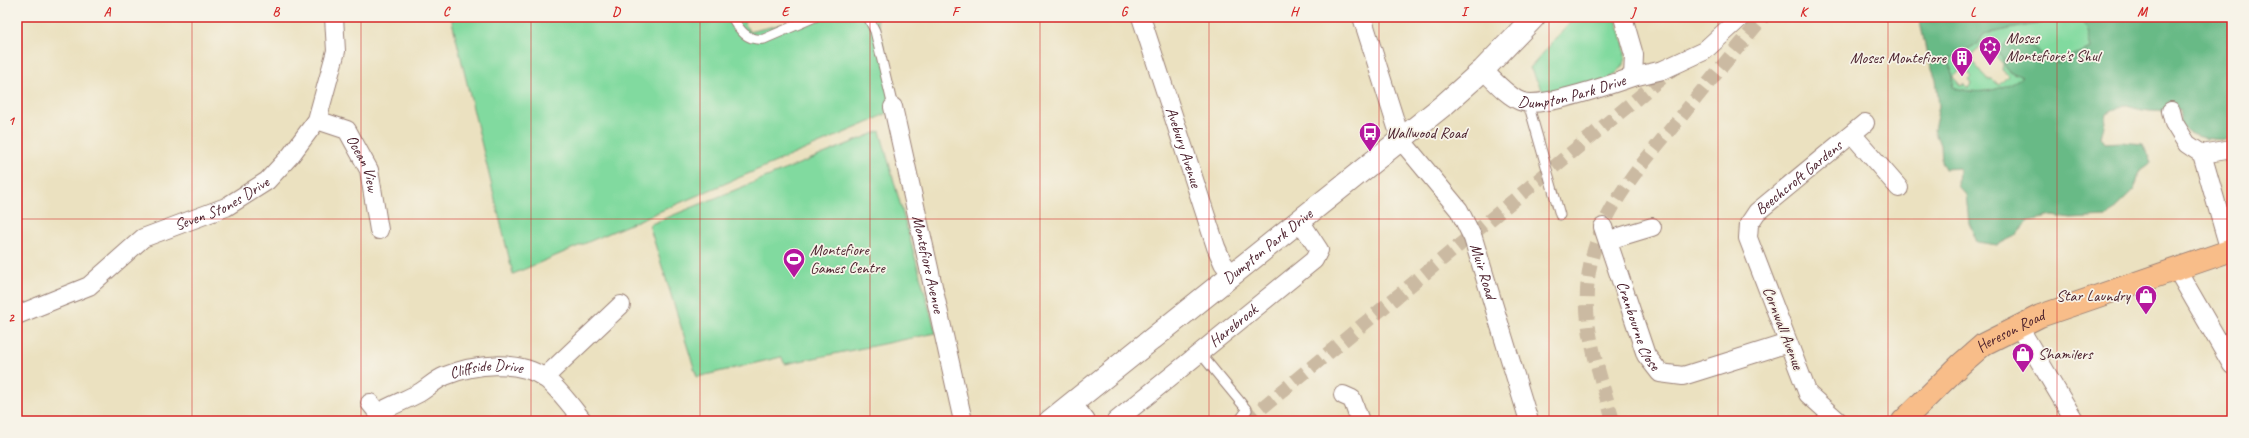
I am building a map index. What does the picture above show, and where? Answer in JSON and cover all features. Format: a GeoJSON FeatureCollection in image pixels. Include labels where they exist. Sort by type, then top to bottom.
{"type":"FeatureCollection","features":[{"type":"Feature","properties":{"kind":"main road","name":"Hereson Road"},"geometry":{"type":"LineString","coordinates":[[1903,421],[1961,364],[1984,344],[2040,316],[2231,250]]}},
{"type":"Feature","properties":{"kind":"street","name":"Seven Stones Drive"},"geometry":{"type":"LineString","coordinates":[[17,315],[89,286],[143,238],[226,208],[262,185],[290,155],[317,120],[336,51],[334,17]]}},
{"type":"Feature","properties":{"kind":"street","name":"Avebury Avenue"},"geometry":{"type":"LineString","coordinates":[[1141,17],[1216,247],[1223,263],[1232,275]]}},
{"type":"Feature","properties":{"kind":"street"},"geometry":{"type":"LineString","coordinates":[[1362,17],[1401,140]]}},
{"type":"Feature","properties":{"kind":"street","name":"Dumpton Park Drive"},"geometry":{"type":"LineString","coordinates":[[1050,421],[1401,140],[1483,70],[1534,17]]}},
{"type":"Feature","properties":{"kind":"street","name":"Dumpton Park Drive"},"geometry":{"type":"LineString","coordinates":[[1483,70],[1511,95],[1521,102],[1528,103],[1550,102],[1633,78],[1634,55],[1623,17]]}},
{"type":"Feature","properties":{"kind":"street"},"geometry":{"type":"LineString","coordinates":[[1633,78],[1663,70],[1704,51],[1741,17]]}},
{"type":"Feature","properties":{"kind":"street","name":"Montefiore Avenue"},"geometry":{"type":"LineString","coordinates":[[893,107],[963,421]]}},
{"type":"Feature","properties":{"kind":"street"},"geometry":{"type":"LineString","coordinates":[[2171,111],[2174,123],[2187,144],[2202,154],[2231,250]]}},
{"type":"Feature","properties":{"kind":"street","name":"Ocean View"},"geometry":{"type":"LineString","coordinates":[[317,120],[347,130],[369,170],[379,230]]}},
{"type":"Feature","properties":{"kind":"street","name":"Beechcroft Gardens"},"geometry":{"type":"LineString","coordinates":[[1749,224],[1757,212],[1858,129],[1899,188]]}},
{"type":"Feature","properties":{"kind":"street","name":"Muir Road"},"geometry":{"type":"LineString","coordinates":[[1401,140],[1459,210],[1473,238],[1529,421]]}},
{"type":"Feature","properties":{"kind":"street"},"geometry":{"type":"LineString","coordinates":[[2202,154],[2232,149]]}},
{"type":"Feature","properties":{"kind":"street","name":"Harebrook"},"geometry":{"type":"LineString","coordinates":[[1116,421],[1314,260],[1319,250],[1300,221]]}},
{"type":"Feature","properties":{"kind":"street","name":"Cornwall Avenue"},"geometry":{"type":"LineString","coordinates":[[1749,224],[1748,238],[1808,394],[1838,421]]}},
{"type":"Feature","properties":{"kind":"street","name":"Cranbourne Close"},"geometry":{"type":"LineString","coordinates":[[1652,227],[1606,234],[1646,355],[1660,373],[1683,376],[1788,343]]}},
{"type":"Feature","properties":{"kind":"street"},"geometry":{"type":"LineString","coordinates":[[2176,268],[2232,365]]}},
{"type":"Feature","properties":{"kind":"street"},"geometry":{"type":"LineString","coordinates":[[544,378],[621,305]]}},
{"type":"Feature","properties":{"kind":"street"},"geometry":{"type":"LineString","coordinates":[[2019,327],[2075,421]]}},
{"type":"Feature","properties":{"kind":"street","name":"Cliffside Drive"},"geometry":{"type":"LineString","coordinates":[[374,412],[420,392],[444,376],[476,367],[509,366],[528,369],[544,378],[560,392],[583,421]]}},
{"type":"Feature","properties":{"kind":"street"},"geometry":{"type":"LineString","coordinates":[[1343,395],[1352,399],[1360,421]]}},
{"type":"Feature","properties":{"kind":"street"},"geometry":{"type":"LineString","coordinates":[[1072,403],[1086,421]]}},
{"type":"Feature","properties":{"kind":"lane"},"geometry":{"type":"LineString","coordinates":[[732,17],[744,34],[756,40],[764,39],[816,17]]}},
{"type":"Feature","properties":{"kind":"lane"},"geometry":{"type":"LineString","coordinates":[[868,17],[875,30],[893,107]]}},
{"type":"Feature","properties":{"kind":"lane"},"geometry":{"type":"LineString","coordinates":[[1528,103],[1560,216]]}},
{"type":"Feature","properties":{"kind":"lane"},"geometry":{"type":"LineString","coordinates":[[1200,353],[1247,410],[1239,421]]}},
{"type":"Feature","properties":{"kind":"green space"},"geometry":{"type":"Polygon","coordinates":[[[451,17],[742,17],[749,32],[813,17],[876,17],[899,106],[872,121],[513,274],[451,17]]]}},
{"type":"Feature","properties":{"kind":"green space"},"geometry":{"type":"Polygon","coordinates":[[[1575,17],[1615,17],[1625,53],[1623,64],[1617,73],[1595,84],[1545,95],[1530,68],[1575,17]]]}},
{"type":"Feature","properties":{"kind":"green space"},"geometry":{"type":"Polygon","coordinates":[[[1919,17],[2057,17],[2041,23],[1984,34],[1977,45],[1950,59],[1953,87],[1971,91],[1989,91],[2006,86],[2022,77],[2007,70],[2002,57],[1997,52],[2007,42],[2018,39],[2039,51],[2041,59],[2058,64],[2073,55],[2092,48],[2088,30],[2080,17],[2232,17],[2232,139],[2204,138],[2191,134],[2182,125],[2179,109],[2152,111],[2124,105],[2107,114],[2101,137],[2105,143],[2121,142],[2143,144],[2151,163],[2140,171],[2134,190],[2106,217],[2071,219],[2052,216],[2029,221],[2015,236],[1997,245],[1977,242],[1969,223],[1966,195],[1958,186],[1959,168],[1945,169],[1941,161],[1940,145],[1934,130],[1939,106],[1936,79],[1927,55],[1919,17]]]}},
{"type":"Feature","properties":{"kind":"green space"},"geometry":{"type":"Polygon","coordinates":[[[2057,17],[2080,17],[2088,30],[2092,48],[2073,55],[2058,64],[2041,59],[2002,57],[2007,70],[2023,77],[2006,86],[1989,91],[1962,90],[1953,87],[1950,59],[1977,45],[1984,34],[2041,23],[2057,17]],[[1982,46],[1972,55],[1972,61],[1987,79],[1992,79],[1999,85],[2008,76],[2002,70],[2003,64],[1988,47],[1982,46]],[[1963,67],[1953,77],[1961,86],[1964,84],[1968,88],[1972,84],[1969,80],[1972,77],[1963,67]]]}},
{"type":"Feature","properties":{"kind":"green space","name":"Montefiore Games Centre"},"geometry":{"type":"Polygon","coordinates":[[[880,131],[936,333],[785,364],[781,357],[697,377],[649,225],[880,131]]]}},
{"type":"Feature","properties":{"kind":"tunnel"},"geometry":{"type":"LineString","coordinates":[[1613,421],[1593,351],[1587,309],[1588,280],[1593,253],[1602,228],[1628,183],[1763,17]]}},
{"type":"Feature","properties":{"kind":"tunnel"},"geometry":{"type":"LineString","coordinates":[[1246,421],[1674,68]]}},
{"type":"Feature","properties":{"kind":"place","name":"Moses Montefiore's Shul"},"geometry":{"type":"Point","coordinates":[1990,66]}},
{"type":"Feature","properties":{"kind":"place","name":"Moses Montefiore"},"geometry":{"type":"Point","coordinates":[1962,78]}},
{"type":"Feature","properties":{"kind":"place","name":"Wallwood Road"},"geometry":{"type":"Point","coordinates":[1370,152]}},
{"type":"Feature","properties":{"kind":"place","name":"Montefiore Games Centre"},"geometry":{"type":"Point","coordinates":[794,278]}},
{"type":"Feature","properties":{"kind":"place","name":"Star Laundry"},"geometry":{"type":"Point","coordinates":[2146,316]}},
{"type":"Feature","properties":{"kind":"place","name":"Shamilers"},"geometry":{"type":"Point","coordinates":[2023,374]}}]}
